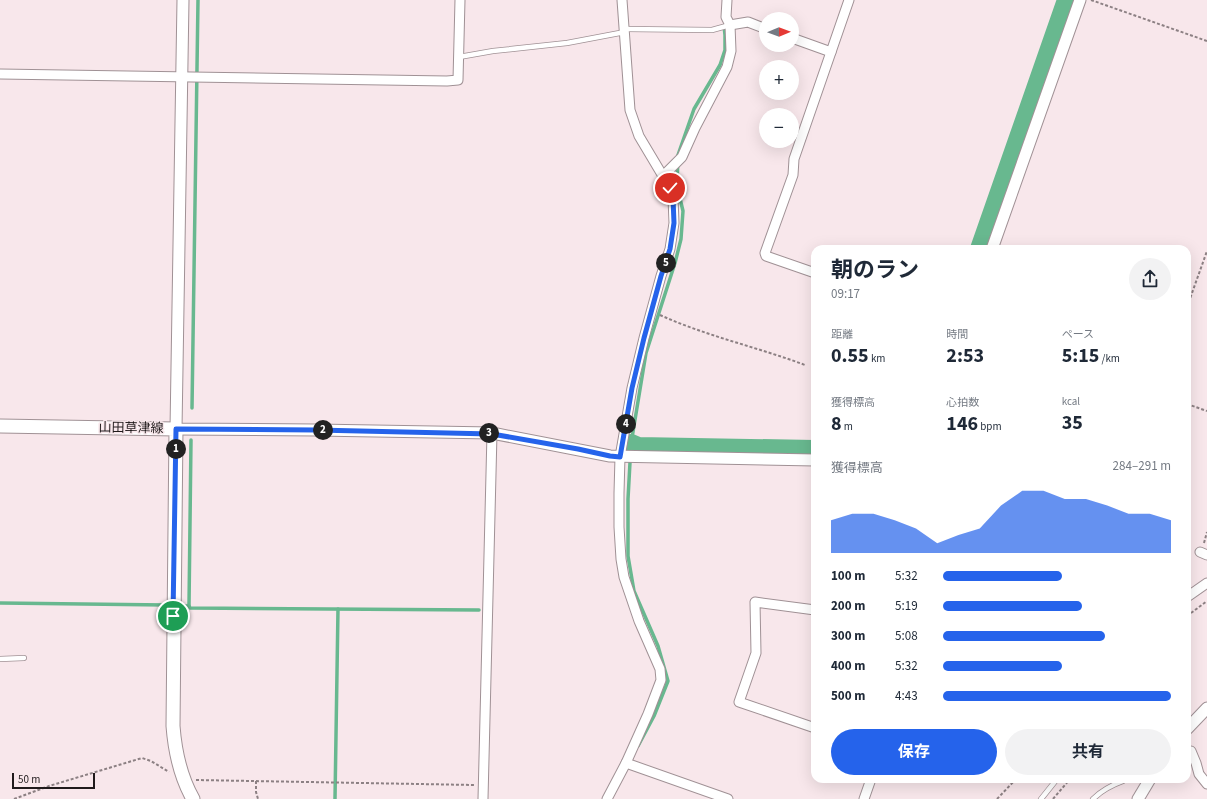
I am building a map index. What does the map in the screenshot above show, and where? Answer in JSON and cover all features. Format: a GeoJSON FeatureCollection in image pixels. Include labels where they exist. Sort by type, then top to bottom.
{"type":"FeatureCollection","features":[{"type":"Feature","properties":{"kind":"main road","name":"山田草津線"},"geometry":{"type":"LineString","coordinates":[[0,426],[176,429],[173,726],[174,745],[183,777],[193,799]]}},
{"type":"Feature","properties":{"kind":"street"},"geometry":{"type":"LineString","coordinates":[[184,0],[176,429],[316,430],[492,434],[620,457],[811,460]]}},
{"type":"Feature","properties":{"kind":"street"},"geometry":{"type":"LineString","coordinates":[[0,74],[458,80],[460,0]]}},
{"type":"Feature","properties":{"kind":"street"},"geometry":{"type":"LineString","coordinates":[[607,799],[626,763],[648,714],[661,680],[660,669],[639,621],[624,576],[621,559],[619,527],[620,457],[632,388],[651,311],[670,249],[674,223],[673,198],[670,188],[639,136],[630,110],[622,0]]}},
{"type":"Feature","properties":{"kind":"street"},"geometry":{"type":"LineString","coordinates":[[663,176],[682,157],[695,128],[727,67],[731,51],[730,25],[726,17],[727,0]]}},
{"type":"Feature","properties":{"kind":"street"},"geometry":{"type":"LineString","coordinates":[[811,272],[766,256],[765,253],[793,175],[794,159],[849,0]]}},
{"type":"Feature","properties":{"kind":"street"},"geometry":{"type":"LineString","coordinates":[[993,245],[1080,0]]}},
{"type":"Feature","properties":{"kind":"street"},"geometry":{"type":"LineString","coordinates":[[730,25],[748,22],[759,26]]}},
{"type":"Feature","properties":{"kind":"street"},"geometry":{"type":"LineString","coordinates":[[799,41],[831,52]]}},
{"type":"Feature","properties":{"kind":"street"},"geometry":{"type":"LineString","coordinates":[[483,799],[492,434]]}},
{"type":"Feature","properties":{"kind":"street"},"geometry":{"type":"LineString","coordinates":[[1191,594],[1207,583]]}},
{"type":"Feature","properties":{"kind":"street"},"geometry":{"type":"LineString","coordinates":[[811,609],[755,602],[756,653],[739,702],[811,727]]}},
{"type":"Feature","properties":{"kind":"street"},"geometry":{"type":"LineString","coordinates":[[1191,725],[1207,708]]}},
{"type":"Feature","properties":{"kind":"street"},"geometry":{"type":"LineString","coordinates":[[1191,751],[1199,774],[1207,784]]}},
{"type":"Feature","properties":{"kind":"street"},"geometry":{"type":"LineString","coordinates":[[626,763],[728,799]]}},
{"type":"Feature","properties":{"kind":"street"},"geometry":{"type":"LineString","coordinates":[[864,799],[870,783]]}},
{"type":"Feature","properties":{"kind":"street"},"geometry":{"type":"LineString","coordinates":[[1138,799],[1148,783]]}},
{"type":"Feature","properties":{"kind":"lane"},"geometry":{"type":"LineString","coordinates":[[459,57],[493,51],[567,43],[625,31],[712,30],[730,25]]}},
{"type":"Feature","properties":{"kind":"lane"},"geometry":{"type":"LineString","coordinates":[[0,659],[24,658]]}},
{"type":"Feature","properties":{"kind":"lane"},"geometry":{"type":"LineString","coordinates":[[1041,799],[1054,783]]}},
{"type":"Feature","properties":{"kind":"lane"},"geometry":{"type":"LineString","coordinates":[[1093,799],[1111,786],[1118,783]]}},
{"type":"Feature","properties":{"kind":"path"},"geometry":{"type":"LineString","coordinates":[[1090,0],[1207,41]]}},
{"type":"Feature","properties":{"kind":"path"},"geometry":{"type":"LineString","coordinates":[[1191,296],[1207,251]]}},
{"type":"Feature","properties":{"kind":"path"},"geometry":{"type":"LineString","coordinates":[[651,311],[690,326],[805,365]]}},
{"type":"Feature","properties":{"kind":"path"},"geometry":{"type":"LineString","coordinates":[[1191,406],[1207,412]]}},
{"type":"Feature","properties":{"kind":"path"},"geometry":{"type":"LineString","coordinates":[[1191,613],[1207,601]]}},
{"type":"Feature","properties":{"kind":"path"},"geometry":{"type":"LineString","coordinates":[[14,799],[49,786],[142,758],[151,760],[168,772],[183,777],[256,782],[483,785]]}},
{"type":"Feature","properties":{"kind":"path"},"geometry":{"type":"LineString","coordinates":[[256,782],[258,799]]}},
{"type":"Feature","properties":{"kind":"path"},"geometry":{"type":"LineString","coordinates":[[997,799],[1012,783]]}},
{"type":"Feature","properties":{"kind":"path"},"geometry":{"type":"LineString","coordinates":[[1053,799],[1067,783]]}},
{"type":"Feature","properties":{"kind":"waterway"},"geometry":{"type":"LineString","coordinates":[[192,408],[198,0]]}},
{"type":"Feature","properties":{"kind":"waterway"},"geometry":{"type":"LineString","coordinates":[[981,245],[1067,0]]}},
{"type":"Feature","properties":{"kind":"waterway"},"geometry":{"type":"LineString","coordinates":[[638,746],[654,716],[668,681],[658,646],[634,591],[628,556],[628,499],[631,444],[646,353],[675,263],[681,239],[683,211],[677,186],[678,155],[694,109],[720,65],[725,50],[724,26]]}},
{"type":"Feature","properties":{"kind":"waterway"},"geometry":{"type":"LineString","coordinates":[[189,606],[191,440]]}},
{"type":"Feature","properties":{"kind":"waterway"},"geometry":{"type":"LineString","coordinates":[[631,444],[638,447],[811,450]]}},
{"type":"Feature","properties":{"kind":"waterway"},"geometry":{"type":"LineString","coordinates":[[0,603],[166,605]]}},
{"type":"Feature","properties":{"kind":"waterway"},"geometry":{"type":"LineString","coordinates":[[185,606],[189,606],[190,608],[479,610]]}},
{"type":"Feature","properties":{"kind":"waterway"},"geometry":{"type":"LineString","coordinates":[[335,799],[338,609]]}},
{"type":"Feature","properties":{"kind":"route"},"geometry":{"type":"LineString","coordinates":[[173,616],[176,429],[316,430],[492,434],[620,457],[632,388],[644,338],[670,249],[674,223],[673,198],[670,188]]}}]}
